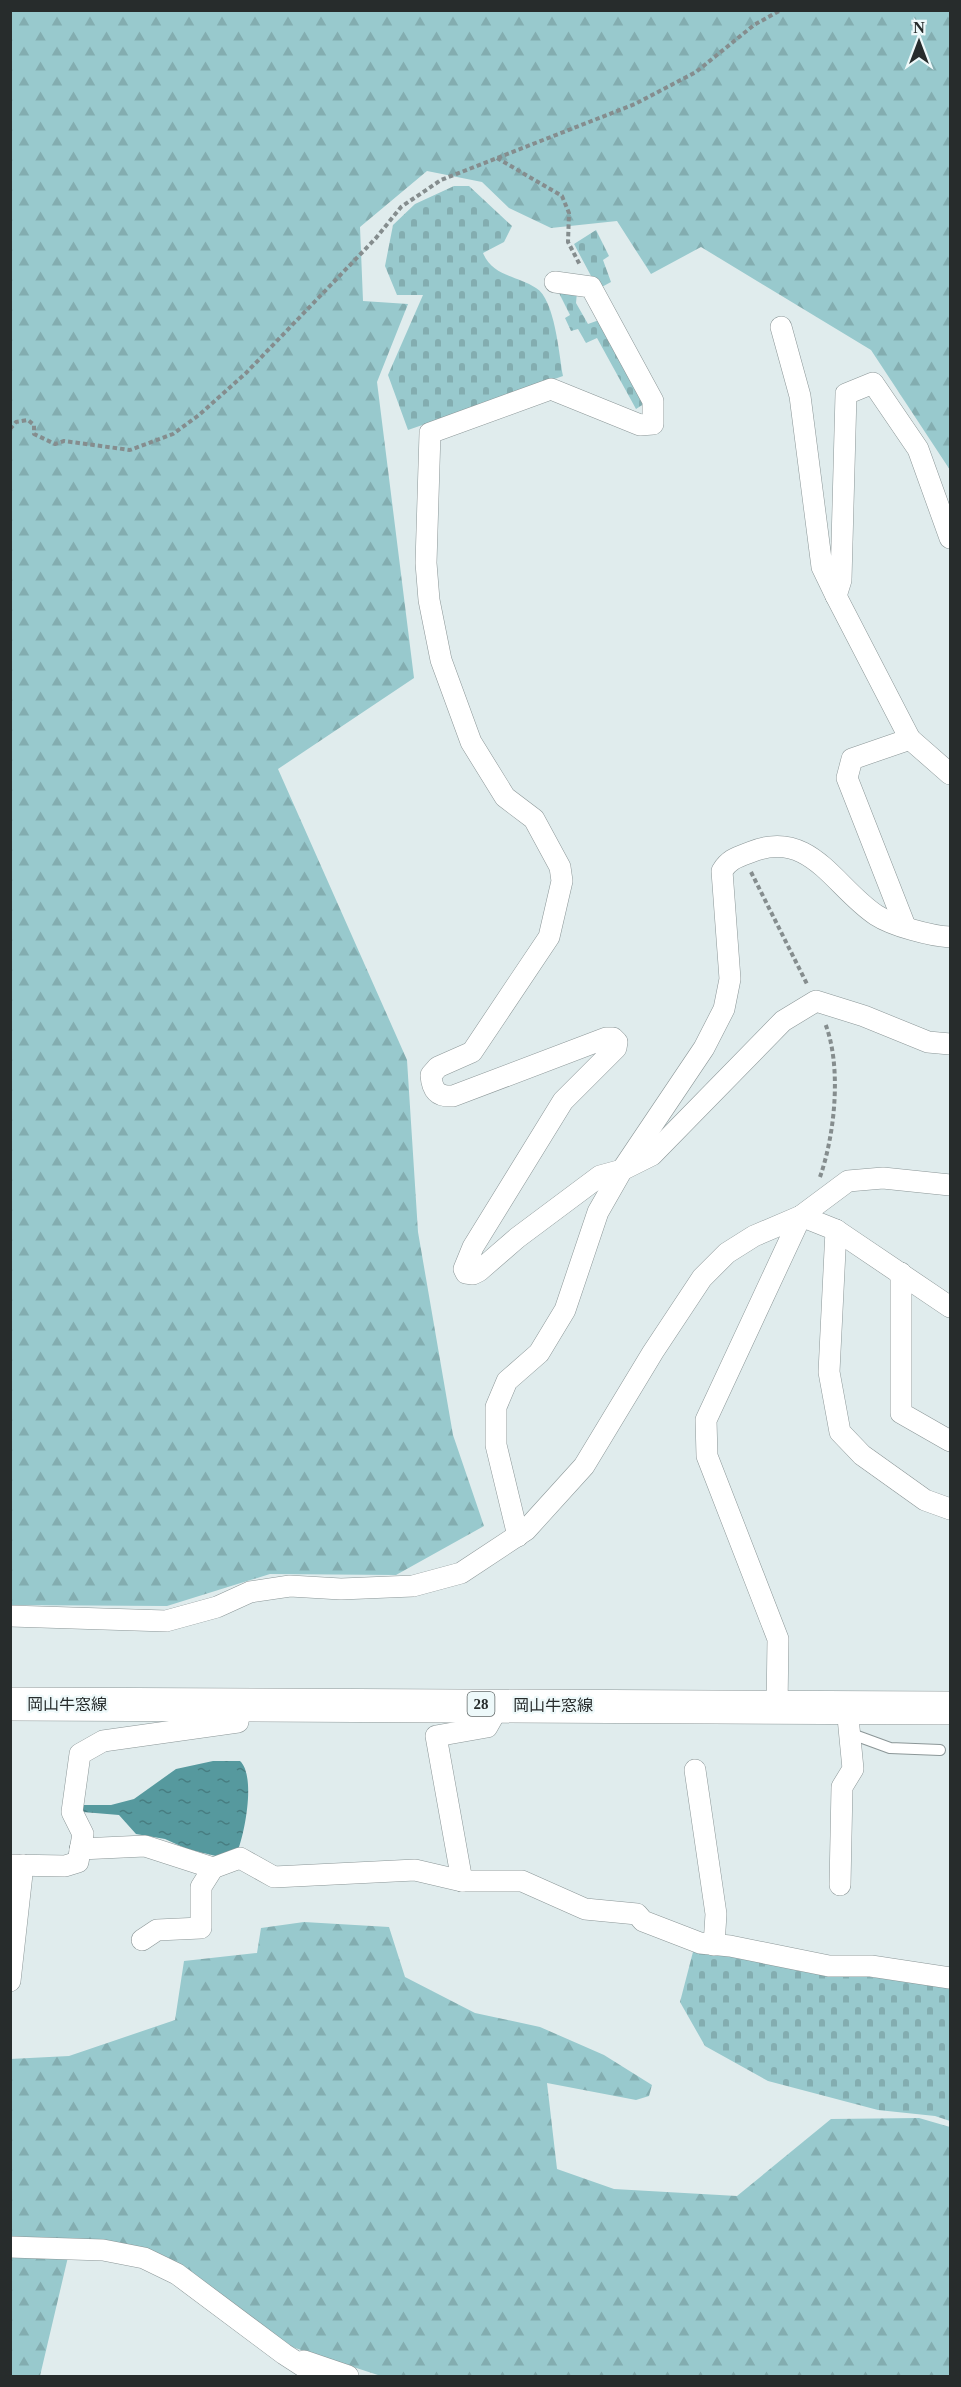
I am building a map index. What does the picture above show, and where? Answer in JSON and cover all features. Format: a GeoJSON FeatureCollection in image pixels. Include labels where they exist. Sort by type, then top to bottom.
{"type":"FeatureCollection","features":[{"type":"Feature","properties":{"kind":"main road","name":"岡山牛窓線"},"geometry":{"type":"LineString","coordinates":[[10,1704],[500,1704],[777,1707],[848,1720],[951,1708]]}},
{"type":"Feature","properties":{"kind":"street"},"geometry":{"type":"LineString","coordinates":[[555,282],[591,287],[653,401],[653,424],[640,425],[551,389],[429,433],[426,563],[429,600],[441,660],[471,742],[506,797],[534,819],[560,867],[562,881],[549,937],[472,1052],[438,1067],[430,1076],[431,1086],[436,1093],[453,1096],[606,1038],[613,1038],[616,1047],[563,1101],[472,1248],[466,1261],[466,1273],[479,1271],[518,1238],[600,1176],[622,1170],[652,1155],[783,1022],[816,1001],[864,1016],[928,1042],[951,1044]]}},
{"type":"Feature","properties":{"kind":"street"},"geometry":{"type":"LineString","coordinates":[[781,327],[800,396],[822,567],[910,739],[951,774]]}},
{"type":"Feature","properties":{"kind":"street"},"geometry":{"type":"LineString","coordinates":[[836,596],[841,580],[846,394],[873,383],[918,449],[951,538]]}},
{"type":"Feature","properties":{"kind":"street"},"geometry":{"type":"LineString","coordinates":[[905,926],[847,778],[852,759],[910,739]]}},
{"type":"Feature","properties":{"kind":"street"},"geometry":{"type":"LineString","coordinates":[[518,1536],[496,1445],[496,1407],[507,1381],[539,1353],[565,1310],[598,1212],[622,1170],[704,1048],[724,1009],[730,979],[722,871],[728,861],[770,844],[790,847],[812,858],[877,916],[936,937],[951,937]]}},
{"type":"Feature","properties":{"kind":"street"},"geometry":{"type":"LineString","coordinates":[[10,1616],[166,1621],[217,1606],[250,1592],[290,1586],[340,1589],[413,1586],[461,1573],[518,1536],[584,1466],[653,1352],[702,1278],[727,1253],[754,1236],[801,1216],[848,1181],[883,1178],[951,1185]]}},
{"type":"Feature","properties":{"kind":"street"},"geometry":{"type":"LineString","coordinates":[[801,1216],[836,1230],[951,1306]]}},
{"type":"Feature","properties":{"kind":"street"},"geometry":{"type":"LineString","coordinates":[[777,1707],[778,1639],[707,1456],[706,1420],[801,1216]]}},
{"type":"Feature","properties":{"kind":"street"},"geometry":{"type":"LineString","coordinates":[[836,1230],[829,1372],[840,1432],[862,1455],[926,1500],[951,1509]]}},
{"type":"Feature","properties":{"kind":"street"},"geometry":{"type":"LineString","coordinates":[[900,1273],[900,1413],[951,1441]]}},
{"type":"Feature","properties":{"kind":"street"},"geometry":{"type":"LineString","coordinates":[[10,1981],[17,1865],[65,1866],[78,1862],[82,1834],[72,1812],[80,1754],[103,1741],[238,1722],[240,1704]]}},
{"type":"Feature","properties":{"kind":"street"},"geometry":{"type":"LineString","coordinates":[[462,1881],[436,1736],[487,1727],[500,1704]]}},
{"type":"Feature","properties":{"kind":"street"},"geometry":{"type":"LineString","coordinates":[[840,1885],[842,1787],[853,1769],[848,1720]]}},
{"type":"Feature","properties":{"kind":"street"},"geometry":{"type":"LineString","coordinates":[[695,1770],[716,1914],[714,1945]]}},
{"type":"Feature","properties":{"kind":"street"},"geometry":{"type":"LineString","coordinates":[[80,1849],[145,1846],[213,1868]]}},
{"type":"Feature","properties":{"kind":"street"},"geometry":{"type":"LineString","coordinates":[[142,1940],[157,1930],[201,1928],[201,1887],[213,1868],[240,1858],[274,1877],[415,1870],[462,1881],[522,1881],[585,1909],[637,1914],[643,1921],[700,1943],[829,1966],[871,1966],[951,1978]]}},
{"type":"Feature","properties":{"kind":"street"},"geometry":{"type":"LineString","coordinates":[[10,2247],[80,2249],[144,2258],[177,2274],[284,2354],[318,2376]]}},
{"type":"Feature","properties":{"kind":"street"},"geometry":{"type":"LineString","coordinates":[[284,2354],[348,2376]]}},
{"type":"Feature","properties":{"kind":"lane"},"geometry":{"type":"LineString","coordinates":[[848,1720],[890,1748],[940,1750]]}},
{"type":"Feature","properties":{"kind":"path"},"geometry":{"type":"LineString","coordinates":[[10,429],[16,422],[28,420],[34,424],[34,434],[56,444],[64,441],[130,450],[173,434],[199,415],[246,373],[376,238],[401,207],[441,180],[655,93],[696,72],[754,25],[781,10]]}},
{"type":"Feature","properties":{"kind":"path"},"geometry":{"type":"LineString","coordinates":[[497,158],[562,196],[569,213],[568,242],[591,287]]}},
{"type":"Feature","properties":{"kind":"path"},"geometry":{"type":"LineString","coordinates":[[743,855],[816,1001],[830,1036],[834,1088],[832,1125],[822,1172],[801,1216]]}},
{"type":"Feature","properties":{"kind":"green space"},"geometry":{"type":"Polygon","coordinates":[[[11,10],[950,11],[950,470],[871,350],[701,247],[651,274],[617,221],[551,228],[509,208],[482,182],[427,171],[360,227],[363,301],[408,304],[377,382],[414,678],[278,769],[407,1060],[418,1232],[453,1435],[484,1526],[396,1575],[270,1574],[167,1606],[11,1605],[11,10]]]}},
{"type":"Feature","properties":{"kind":"green space"},"geometry":{"type":"Polygon","coordinates":[[[454,186],[469,186],[512,226],[504,242],[483,253],[493,267],[536,288],[548,303],[558,342],[563,376],[408,430],[388,375],[423,295],[397,295],[385,266],[393,225],[415,204],[454,186]]]}},
{"type":"Feature","properties":{"kind":"green space"},"geometry":{"type":"Polygon","coordinates":[[[596,230],[609,256],[603,260],[611,282],[598,289],[574,244],[596,230]]]}},
{"type":"Feature","properties":{"kind":"green space"},"geometry":{"type":"Polygon","coordinates":[[[557,289],[577,292],[576,303],[588,324],[602,319],[647,402],[636,409],[597,338],[586,343],[578,329],[571,331],[565,318],[570,315],[557,289]]]}},
{"type":"Feature","properties":{"kind":"green space"},"geometry":{"type":"Polygon","coordinates":[[[304,1922],[389,1927],[405,1977],[475,2013],[540,2027],[604,2055],[652,2085],[649,2096],[636,2100],[547,2083],[557,2169],[614,2189],[737,2196],[831,2119],[919,2118],[950,2127],[950,2376],[381,2376],[289,2346],[191,2272],[72,2240],[40,2376],[11,2376],[10,2059],[69,2056],[175,2020],[184,1961],[257,1953],[261,1928],[304,1922]]]}},
{"type":"Feature","properties":{"kind":"green space"},"geometry":{"type":"Polygon","coordinates":[[[694,1948],[821,1972],[947,1985],[950,1988],[950,2121],[935,2116],[878,2110],[768,2081],[705,2046],[680,2002],[694,1948]]]}},
{"type":"Feature","properties":{"kind":"water"},"geometry":{"type":"Polygon","coordinates":[[[213,1761],[240,1761],[245,1768],[248,1805],[237,1853],[224,1858],[187,1849],[165,1839],[136,1834],[119,1815],[83,1812],[82,1805],[111,1805],[134,1799],[176,1769],[213,1761]]]}}]}
